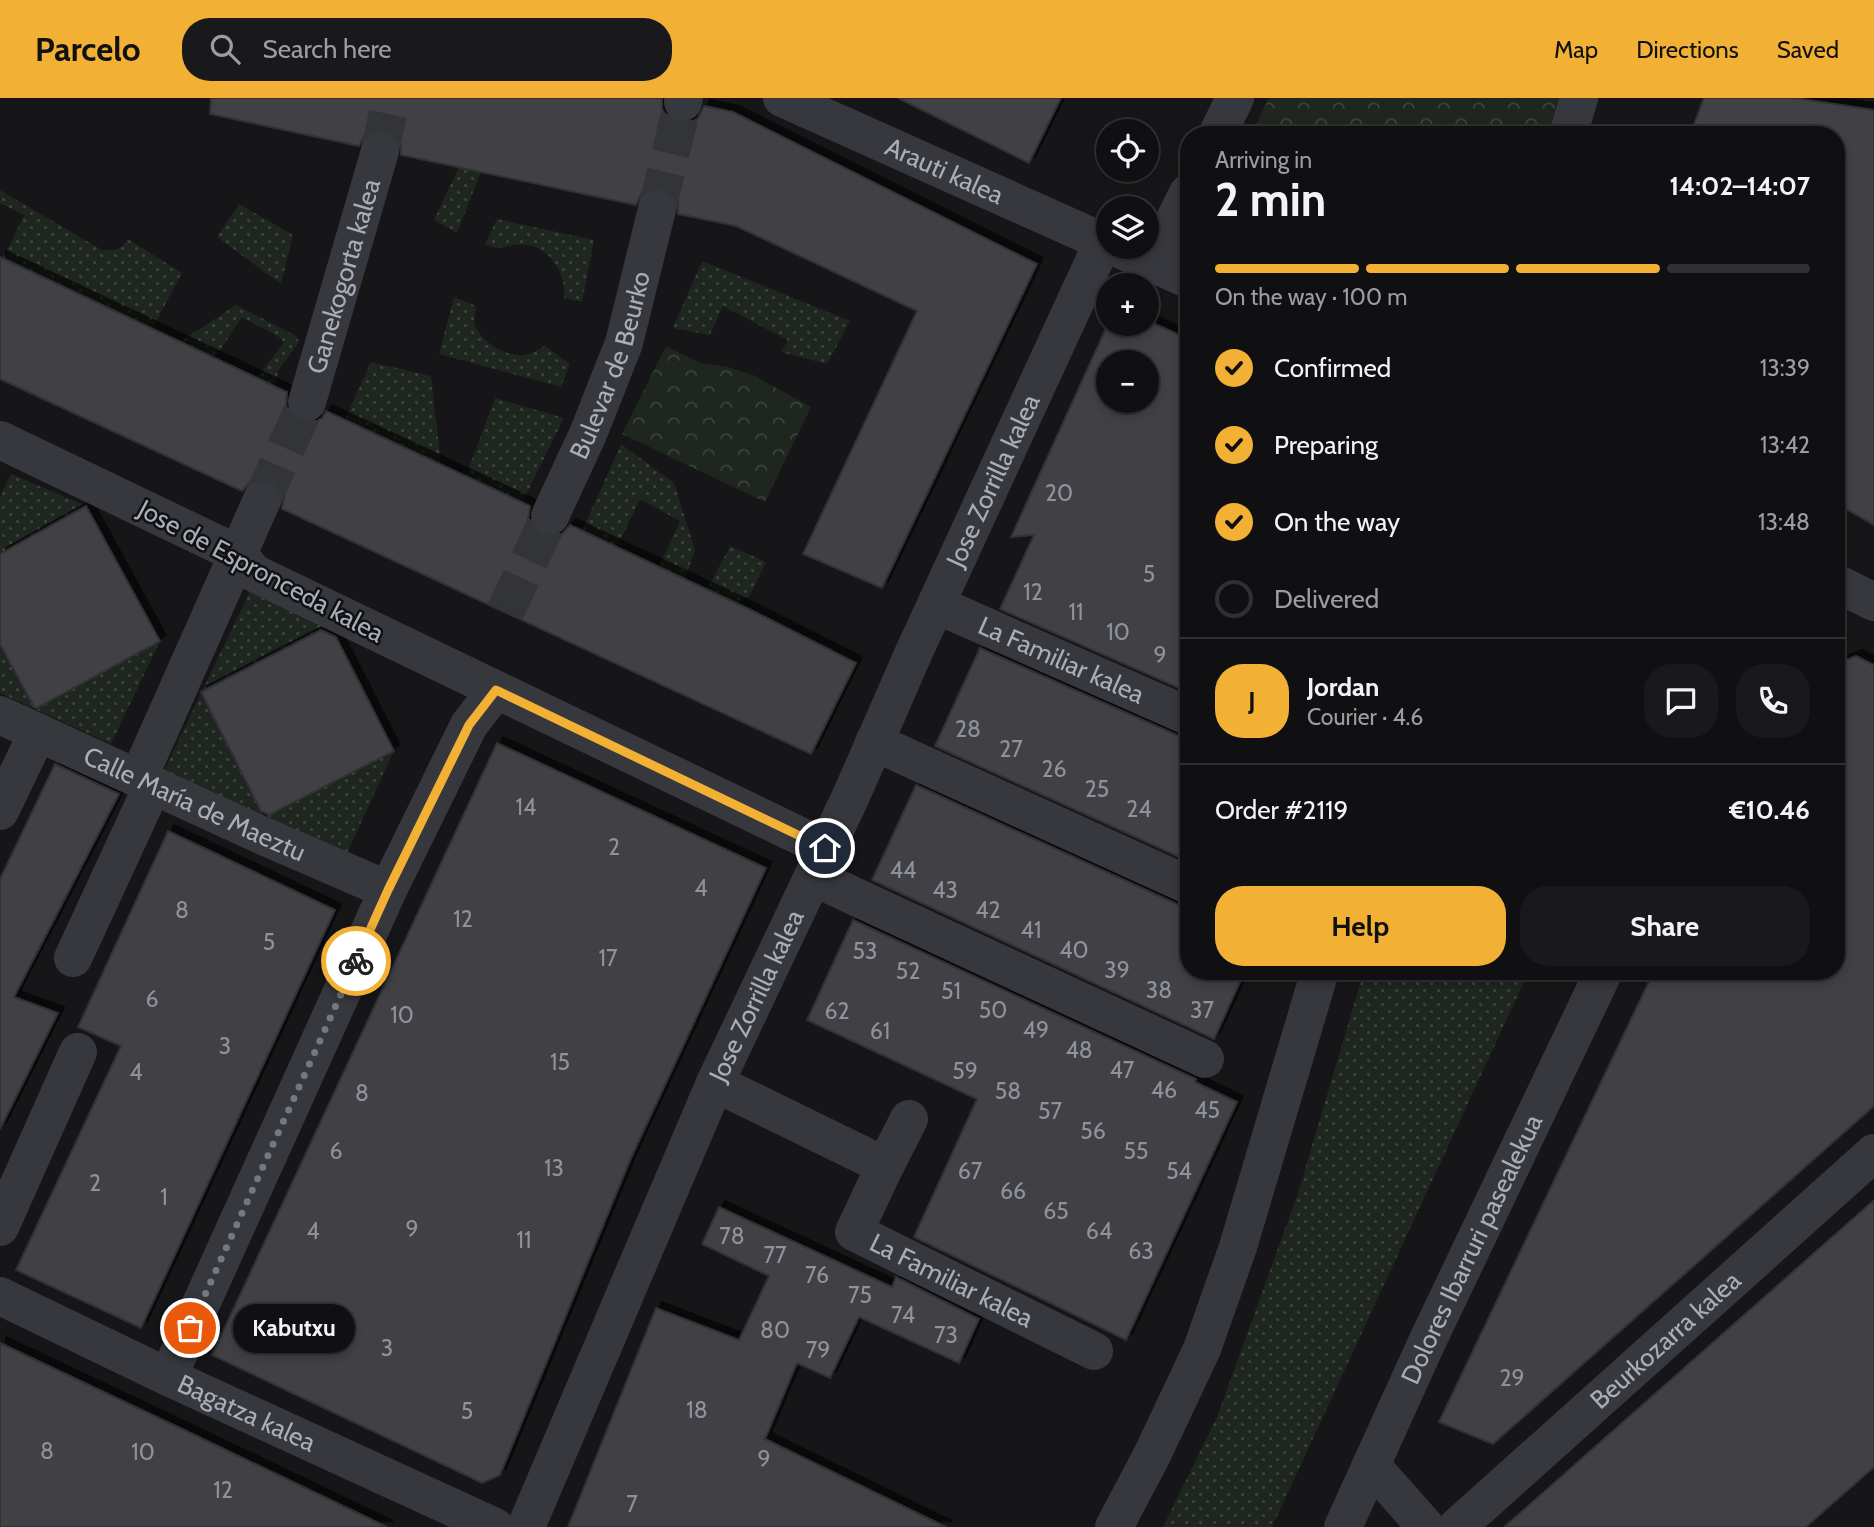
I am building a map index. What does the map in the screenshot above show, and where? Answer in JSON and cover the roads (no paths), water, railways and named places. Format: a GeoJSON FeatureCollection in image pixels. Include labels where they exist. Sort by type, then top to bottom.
{"type":"FeatureCollection","features":[{"type":"Feature","properties":{"kind":"street","name":"Arauti kalea"},"geometry":{"type":"LineString","coordinates":[[782,98],[1096,238]]}},
{"type":"Feature","properties":{"kind":"street"},"geometry":{"type":"LineString","coordinates":[[1222,126],[1236,98]]}},
{"type":"Feature","properties":{"kind":"street"},"geometry":{"type":"LineString","coordinates":[[1571,126],[1579,98]]}},
{"type":"Feature","properties":{"kind":"street","name":"Ganekogorta kalea"},"geometry":{"type":"LineString","coordinates":[[307,402],[380,151]]}},
{"type":"Feature","properties":{"kind":"street","name":"Bulevar de Beurko"},"geometry":{"type":"LineString","coordinates":[[550,516],[588,434],[624,343],[657,209]]}},
{"type":"Feature","properties":{"kind":"street"},"geometry":{"type":"LineString","coordinates":[[1153,263],[1180,209]]}},
{"type":"Feature","properties":{"kind":"street","name":"Jose Zorrilla kalea"},"geometry":{"type":"LineString","coordinates":[[526,1527],[715,1083],[937,605],[1102,259]]}},
{"type":"Feature","properties":{"kind":"street","name":"Arauti kalea"},"geometry":{"type":"LineString","coordinates":[[1144,259],[1180,275]]}},
{"type":"Feature","properties":{"kind":"street","name":"Jose de Espronceda kalea"},"geometry":{"type":"LineString","coordinates":[[3,449],[246,563],[496,690],[819,862]]}},
{"type":"Feature","properties":{"kind":"street"},"geometry":{"type":"LineString","coordinates":[[73,958],[146,782],[246,563],[262,500]]}},
{"type":"Feature","properties":{"kind":"street","name":"La Familiar kalea"},"geometry":{"type":"LineString","coordinates":[[937,605],[1180,712]]}},
{"type":"Feature","properties":{"kind":"street"},"geometry":{"type":"LineString","coordinates":[[168,1377],[388,890],[469,725],[496,690]]}},
{"type":"Feature","properties":{"kind":"street","name":"Calle María de Maeztu"},"geometry":{"type":"LineString","coordinates":[[0,715],[388,890]]}},
{"type":"Feature","properties":{"kind":"street"},"geometry":{"type":"LineString","coordinates":[[0,811],[38,732]]}},
{"type":"Feature","properties":{"kind":"street"},"geometry":{"type":"LineString","coordinates":[[874,742],[1180,881]]}},
{"type":"Feature","properties":{"kind":"street"},"geometry":{"type":"LineString","coordinates":[[819,862],[1205,1059]]}},
{"type":"Feature","properties":{"kind":"street"},"geometry":{"type":"LineString","coordinates":[[1114,1527],[1152,1455],[1202,1349],[1238,1247],[1317,980]]}},
{"type":"Feature","properties":{"kind":"street","name":"Dolores Ibarruri pasealekua"},"geometry":{"type":"LineString","coordinates":[[1343,1527],[1439,1317],[1600,980]]}},
{"type":"Feature","properties":{"kind":"street"},"geometry":{"type":"LineString","coordinates":[[0,1227],[78,1052]]}},
{"type":"Feature","properties":{"kind":"street"},"geometry":{"type":"LineString","coordinates":[[715,1083],[885,1166],[909,1119]]}},
{"type":"Feature","properties":{"kind":"street","name":"Beurkozarra kalea"},"geometry":{"type":"LineString","coordinates":[[1457,1527],[1874,1153]]}},
{"type":"Feature","properties":{"kind":"street","name":"La Familiar kalea"},"geometry":{"type":"LineString","coordinates":[[885,1166],[854,1231],[1094,1352]]}},
{"type":"Feature","properties":{"kind":"street","name":"Bagatza kalea"},"geometry":{"type":"LineString","coordinates":[[0,1296],[168,1377],[495,1527]]}},
{"type":"Feature","properties":{"kind":"street"},"geometry":{"type":"LineString","coordinates":[[1371,1465],[1426,1527]]}},
{"type":"Feature","properties":{"kind":"tunnel"},"geometry":{"type":"LineString","coordinates":[[380,151],[391,98]]}},
{"type":"Feature","properties":{"kind":"tunnel"},"geometry":{"type":"LineString","coordinates":[[657,209],[683,102]]}},
{"type":"Feature","properties":{"kind":"tunnel"},"geometry":{"type":"LineString","coordinates":[[262,500],[307,402]]}},
{"type":"Feature","properties":{"kind":"tunnel"},"geometry":{"type":"LineString","coordinates":[[505,612],[550,516]]}},
{"type":"Feature","properties":{"kind":"place","name":"Kabutxu"},"geometry":{"type":"Point","coordinates":[190,1328]}}]}
